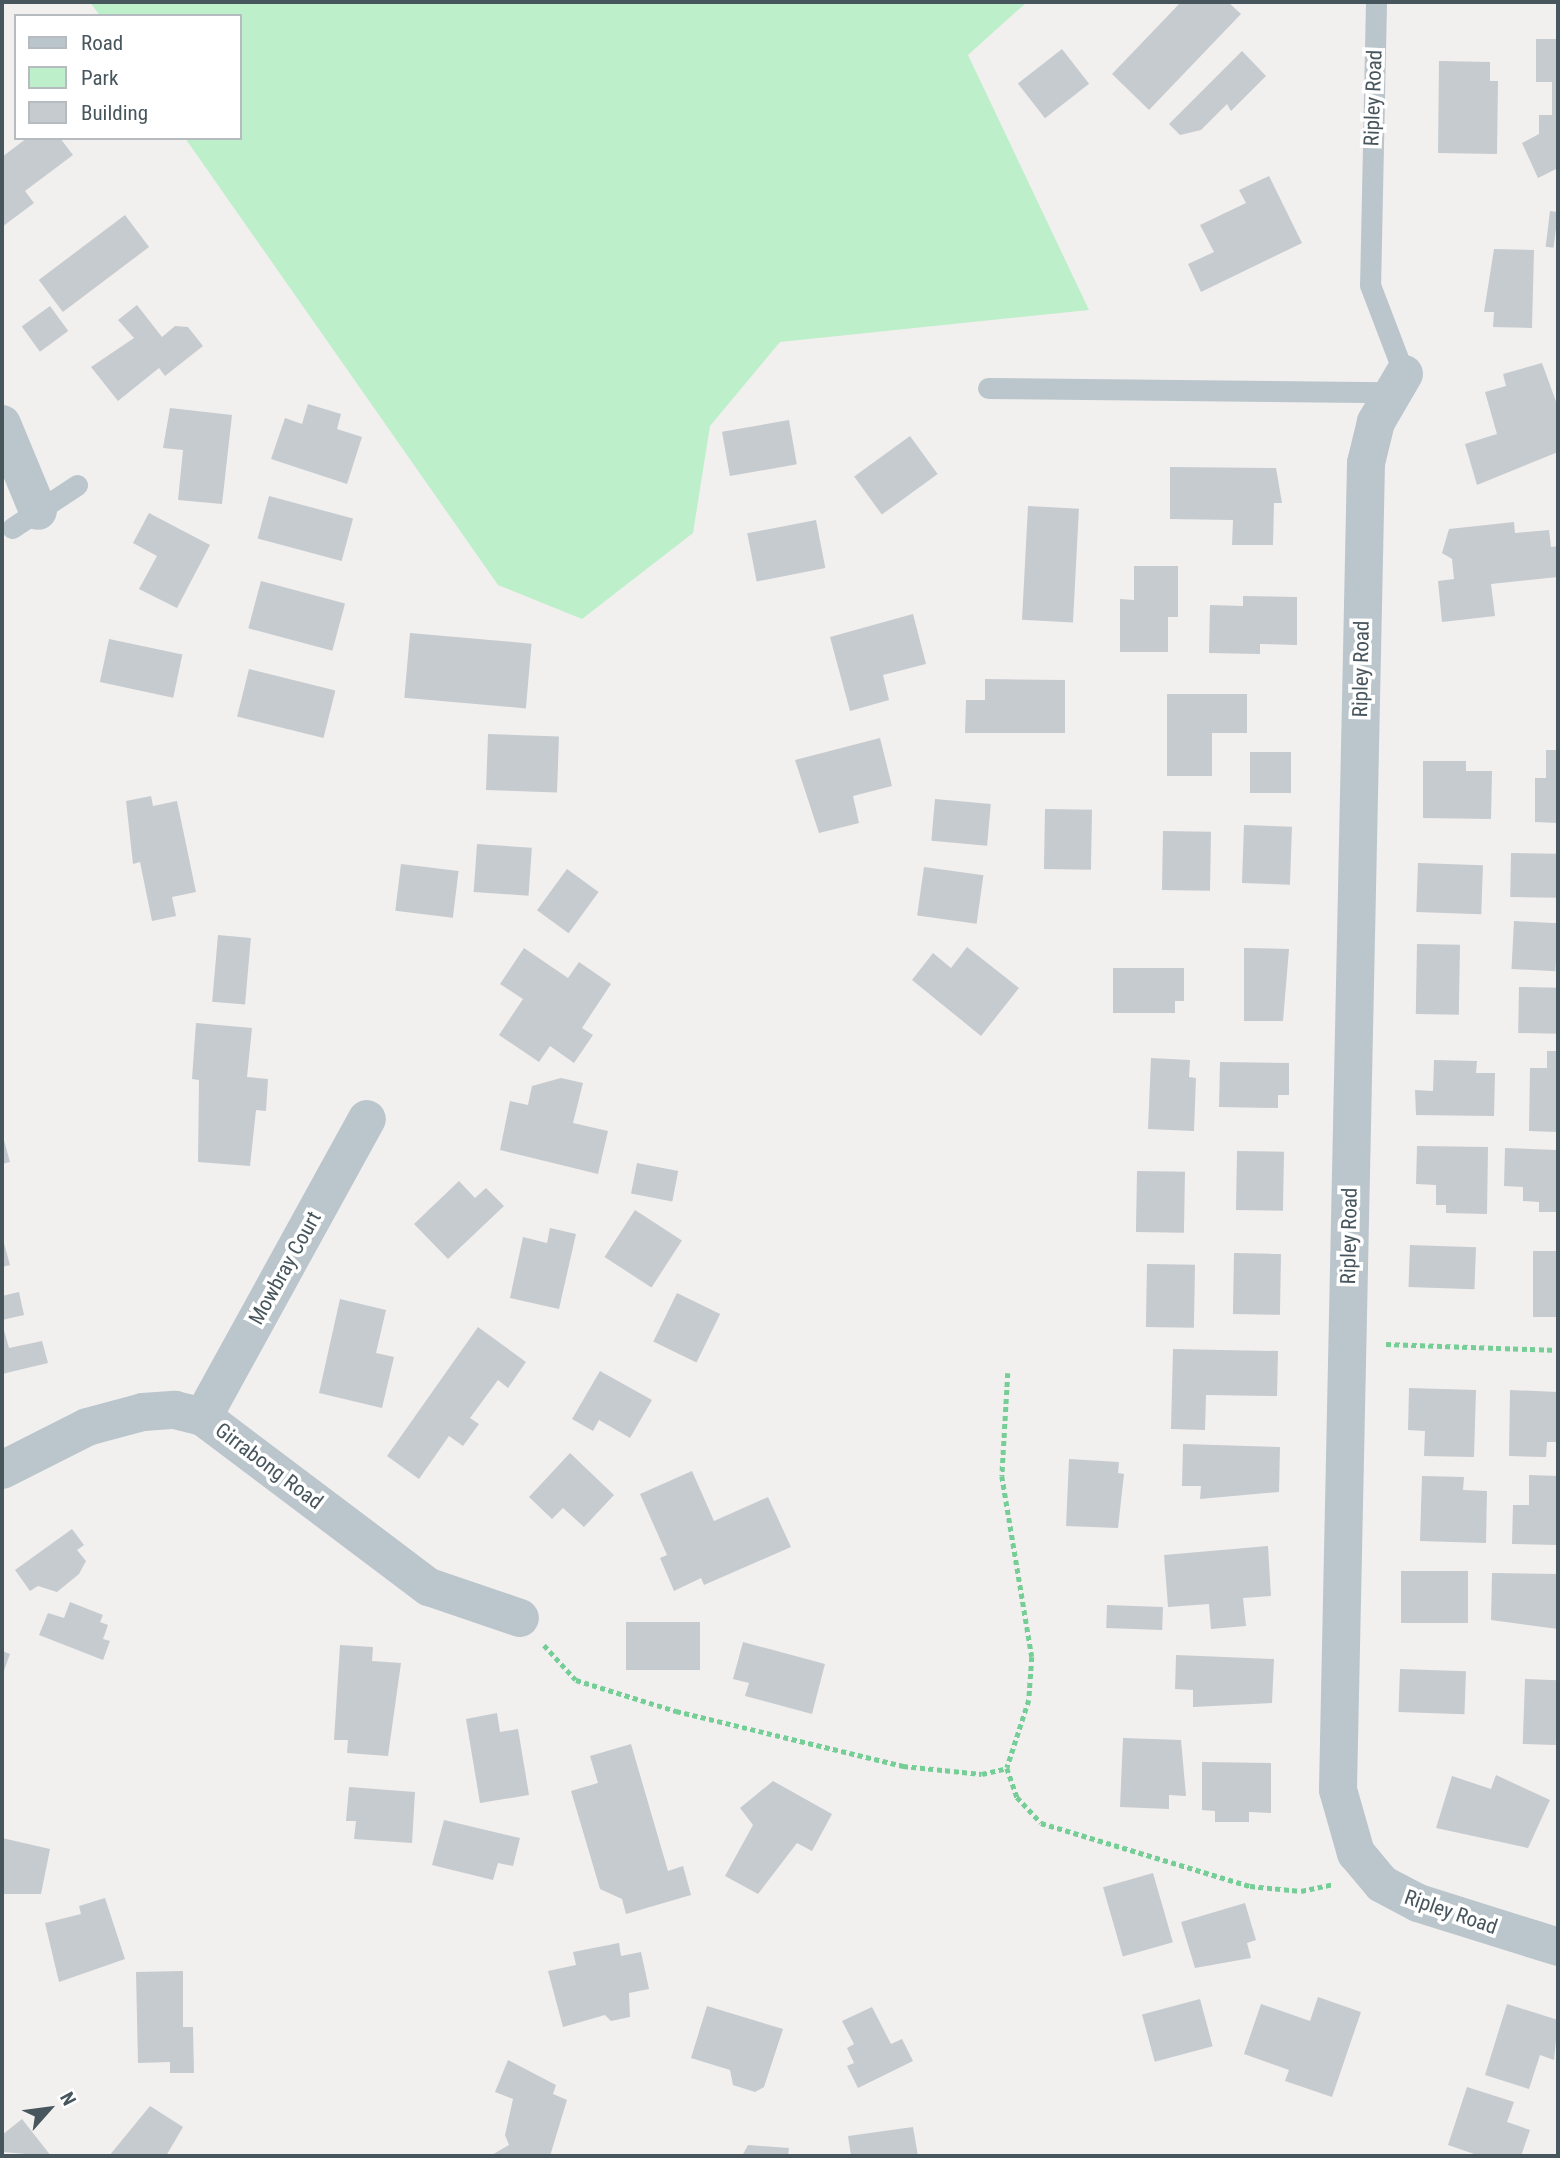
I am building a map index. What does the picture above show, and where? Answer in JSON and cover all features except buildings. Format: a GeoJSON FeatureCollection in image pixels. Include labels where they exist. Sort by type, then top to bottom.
{"type":"FeatureCollection","features":[{"type":"Feature","properties":{"kind":"street","name":"Ripley Road"},"geometry":{"type":"LineString","coordinates":[[1397,383],[1366,463],[1336,1761],[1348,1836],[1366,1868],[1418,1903],[1558,1947]]}},
{"type":"Feature","properties":{"kind":"street"},"geometry":{"type":"LineString","coordinates":[[2,424],[25,520]]}},
{"type":"Feature","properties":{"kind":"street","name":"Mowbray Court"},"geometry":{"type":"LineString","coordinates":[[203,1417],[367,1119]]}},
{"type":"Feature","properties":{"kind":"street","name":"Girrabong Road"},"geometry":{"type":"LineString","coordinates":[[2,1469],[109,1421],[175,1410],[203,1417],[429,1587],[520,1618]]}},
{"type":"Feature","properties":{"kind":"lane","name":"Ripley Road"},"geometry":{"type":"LineString","coordinates":[[1376,2],[1370,285],[1397,383]]}},
{"type":"Feature","properties":{"kind":"lane"},"geometry":{"type":"LineString","coordinates":[[988,388],[1397,383]]}},
{"type":"Feature","properties":{"kind":"lane"},"geometry":{"type":"LineString","coordinates":[[25,520],[77,485]]}},
{"type":"Feature","properties":{"kind":"path"},"geometry":{"type":"LineString","coordinates":[[1346,1342],[1558,1350]]}},
{"type":"Feature","properties":{"kind":"path"},"geometry":{"type":"LineString","coordinates":[[1008,1373],[1002,1476],[1032,1657],[1029,1700],[1007,1768],[1017,1797],[1041,1823],[1250,1886],[1301,1891],[1366,1868]]}},
{"type":"Feature","properties":{"kind":"path"},"geometry":{"type":"LineString","coordinates":[[520,1618],[576,1680],[676,1711],[903,1766],[982,1774],[1007,1768]]}},
{"type":"Feature","properties":{"kind":"green space"},"geometry":{"type":"Polygon","coordinates":[[[90,2],[1027,2],[968,55],[1089,310],[780,342],[710,426],[693,533],[582,619],[498,585],[186,140],[242,140],[242,14],[99,14],[90,2]]]}}]}
